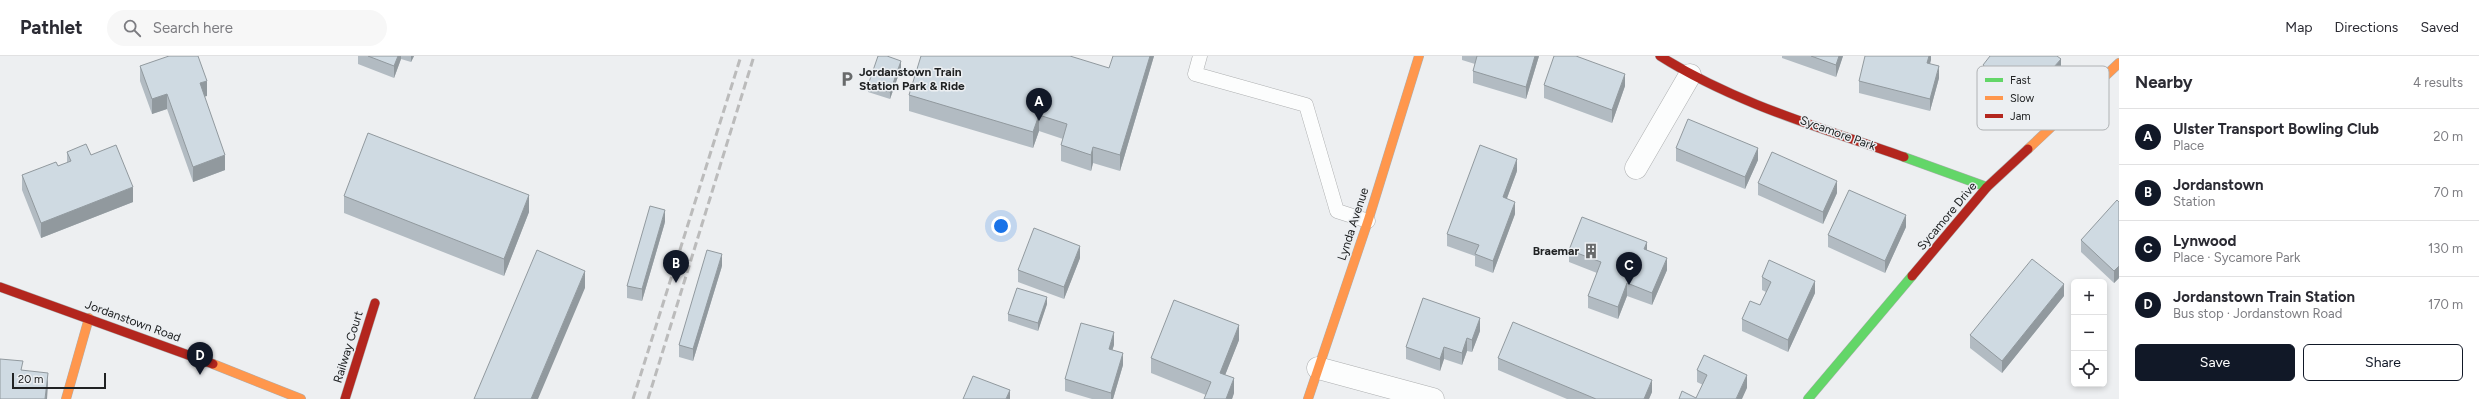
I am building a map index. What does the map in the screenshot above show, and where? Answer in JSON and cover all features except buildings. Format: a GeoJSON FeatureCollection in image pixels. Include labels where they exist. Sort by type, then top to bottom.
{"type":"FeatureCollection","features":[{"type":"Feature","properties":{"kind":"street","name":"Lynda Avenue"},"geometry":{"type":"LineString","coordinates":[[1308,399],[1368,221],[1419,56]]}},
{"type":"Feature","properties":{"kind":"street","name":"Sycamore Park"},"geometry":{"type":"LineString","coordinates":[[1660,56],[1690,75],[1762,106],[1987,187]]}},
{"type":"Feature","properties":{"kind":"street","name":"Sycamore Drive"},"geometry":{"type":"LineString","coordinates":[[2109,72],[2119,63]]}},
{"type":"Feature","properties":{"kind":"street"},"geometry":{"type":"LineString","coordinates":[[1636,168],[1690,75]]}},
{"type":"Feature","properties":{"kind":"street","name":"Sycamore Drive"},"geometry":{"type":"LineString","coordinates":[[1808,399],[1987,187],[2048,130]]}},
{"type":"Feature","properties":{"kind":"street","name":"Jordanstown Road"},"geometry":{"type":"LineString","coordinates":[[0,287],[168,346],[301,399]]}},
{"type":"Feature","properties":{"kind":"street","name":"Railway Court"},"geometry":{"type":"LineString","coordinates":[[345,399],[375,303]]}},
{"type":"Feature","properties":{"kind":"street"},"geometry":{"type":"LineString","coordinates":[[66,399],[89,318]]}},
{"type":"Feature","properties":{"kind":"street"},"geometry":{"type":"LineString","coordinates":[[1318,368],[1433,399]]}},
{"type":"Feature","properties":{"kind":"lane"},"geometry":{"type":"LineString","coordinates":[[1200,56],[1195,74],[1306,105],[1337,211],[1368,221]]}},
{"type":"Feature","properties":{"kind":"railway"},"geometry":{"type":"LineString","coordinates":[[633,399],[741,56]]}},
{"type":"Feature","properties":{"kind":"railway"},"geometry":{"type":"LineString","coordinates":[[648,399],[754,56]]}},
{"type":"Feature","properties":{"kind":"traffic: fast"},"geometry":{"type":"LineString","coordinates":[[1904,157],[1987,187]]}},
{"type":"Feature","properties":{"kind":"traffic: fast"},"geometry":{"type":"LineString","coordinates":[[1808,399],[1912,276]]}},
{"type":"Feature","properties":{"kind":"traffic: slow"},"geometry":{"type":"LineString","coordinates":[[1308,399],[1368,221],[1419,56]]}},
{"type":"Feature","properties":{"kind":"traffic: slow"},"geometry":{"type":"LineString","coordinates":[[2109,72],[2119,63]]}},
{"type":"Feature","properties":{"kind":"traffic: slow"},"geometry":{"type":"LineString","coordinates":[[2028,149],[2048,130]]}},
{"type":"Feature","properties":{"kind":"traffic: slow"},"geometry":{"type":"LineString","coordinates":[[66,399],[89,318]]}},
{"type":"Feature","properties":{"kind":"traffic: slow"},"geometry":{"type":"LineString","coordinates":[[213,364],[301,399]]}},
{"type":"Feature","properties":{"kind":"traffic: jam"},"geometry":{"type":"LineString","coordinates":[[1660,56],[1688,73],[1748,101],[1810,125],[1904,157]]}},
{"type":"Feature","properties":{"kind":"traffic: jam"},"geometry":{"type":"LineString","coordinates":[[1912,276],[1987,187],[2028,149]]}},
{"type":"Feature","properties":{"kind":"traffic: jam"},"geometry":{"type":"LineString","coordinates":[[0,287],[213,364]]}},
{"type":"Feature","properties":{"kind":"traffic: jam"},"geometry":{"type":"LineString","coordinates":[[345,399],[375,303]]}},
{"type":"Feature","properties":{"kind":"place","name":"Jordanstown Train Station Park & Ride"},"geometry":{"type":"Point","coordinates":[847,79]}},
{"type":"Feature","properties":{"kind":"place","name":"Ulster Transport Bowling Club"},"geometry":{"type":"Point","coordinates":[1039,121]}},
{"type":"Feature","properties":{"kind":"place","name":"Braemar"},"geometry":{"type":"Point","coordinates":[1591,251]}},
{"type":"Feature","properties":{"kind":"place","name":"Jordanstown"},"geometry":{"type":"Point","coordinates":[676,283]}},
{"type":"Feature","properties":{"kind":"place","name":"Lynwood"},"geometry":{"type":"Point","coordinates":[1629,285]}},
{"type":"Feature","properties":{"kind":"place","name":"Jordanstown Train Station"},"geometry":{"type":"Point","coordinates":[200,375]}}]}
